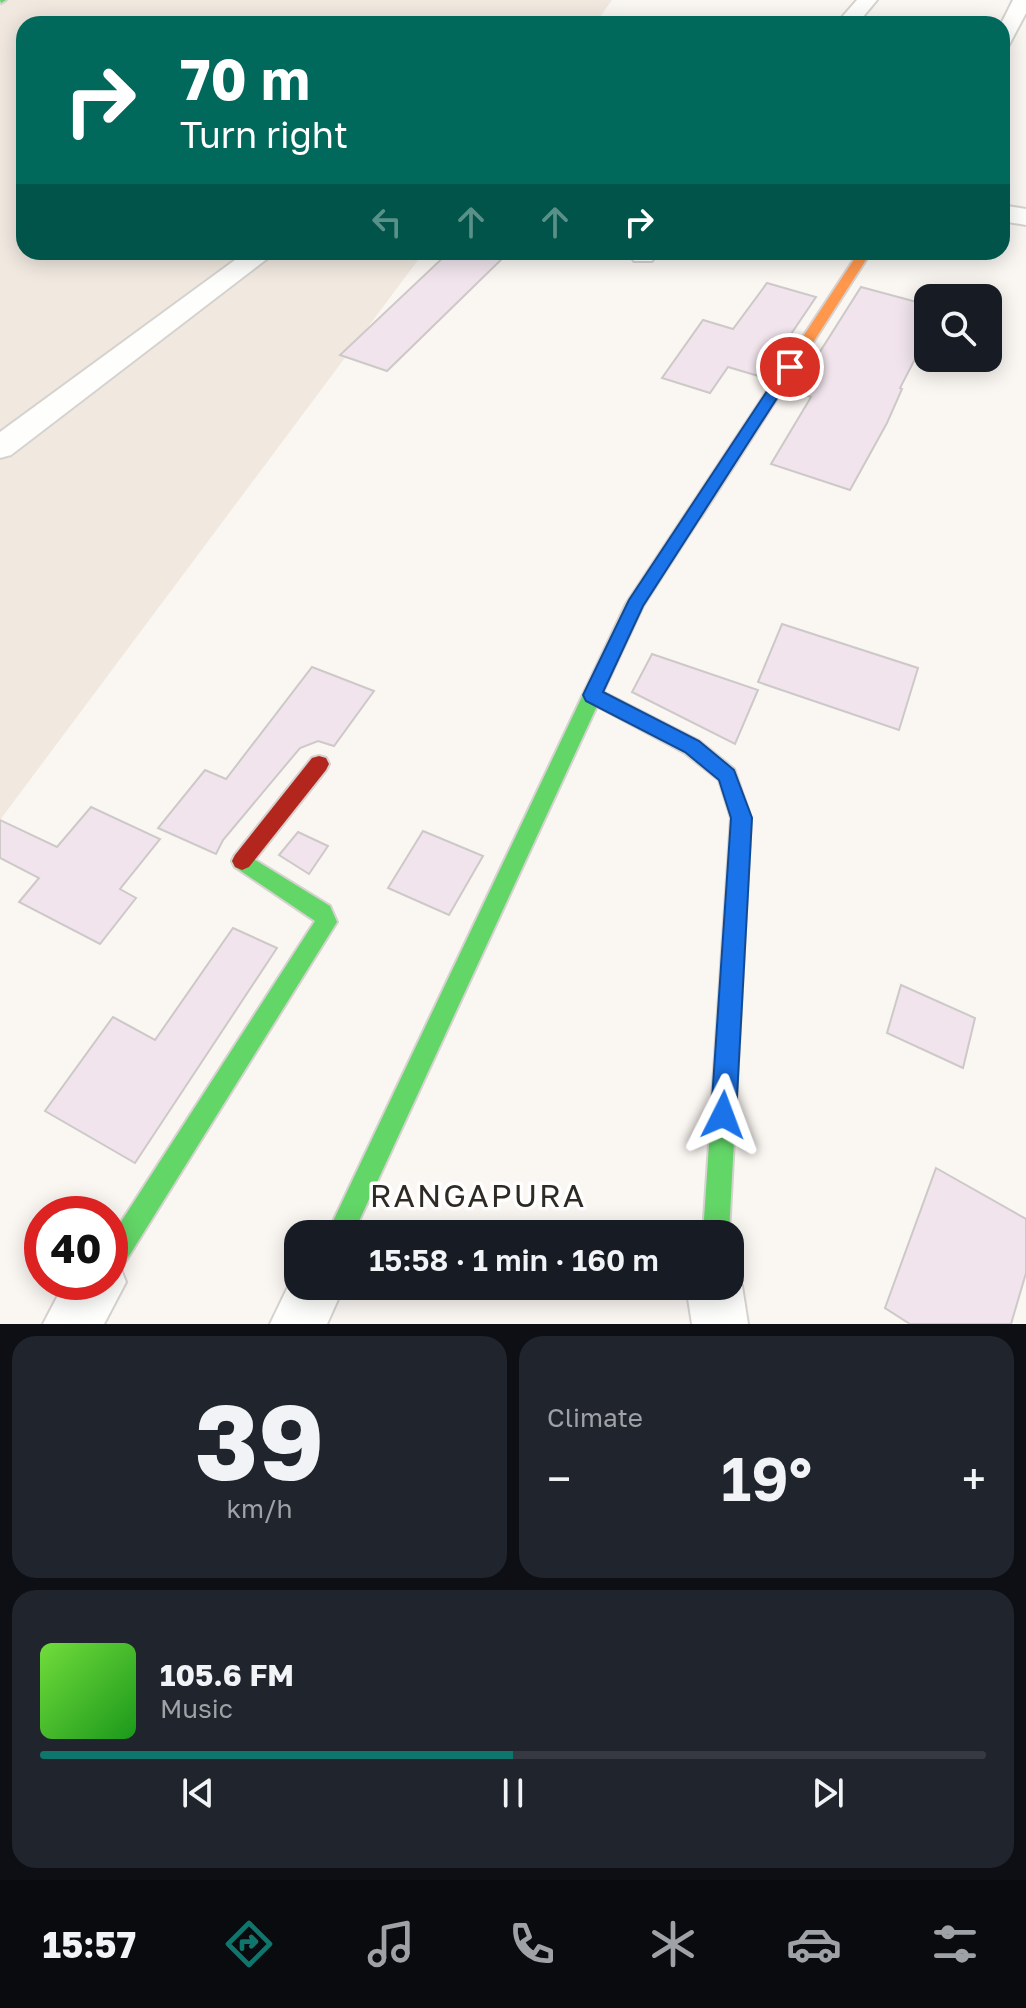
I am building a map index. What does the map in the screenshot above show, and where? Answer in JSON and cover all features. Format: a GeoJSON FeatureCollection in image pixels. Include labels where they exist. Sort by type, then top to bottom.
{"type":"FeatureCollection","features":[{"type":"Feature","properties":{"kind":"street"},"geometry":{"type":"LineString","coordinates":[[853,16],[867,0]]}},
{"type":"Feature","properties":{"kind":"street"},"geometry":{"type":"LineString","coordinates":[[1010,25],[1023,0]]}},
{"type":"Feature","properties":{"kind":"street"},"geometry":{"type":"LineString","coordinates":[[0,448],[252,260]]}},
{"type":"Feature","properties":{"kind":"street"},"geometry":{"type":"LineString","coordinates":[[347,1220],[635,604],[860,260]]}},
{"type":"Feature","properties":{"kind":"street"},"geometry":{"type":"LineString","coordinates":[[592,695],[692,747],[727,775],[741,818],[717,1220]]}},
{"type":"Feature","properties":{"kind":"street"},"geometry":{"type":"LineString","coordinates":[[128,1235],[326,922],[322,913],[242,862],[319,764]]}},
{"type":"Feature","properties":{"kind":"street"},"geometry":{"type":"LineString","coordinates":[[71,1324],[86,1300]]}},
{"type":"Feature","properties":{"kind":"street"},"geometry":{"type":"LineString","coordinates":[[298,1324],[309,1300]]}},
{"type":"Feature","properties":{"kind":"street"},"geometry":{"type":"LineString","coordinates":[[716,1300],[720,1324]]}},
{"type":"Feature","properties":{"kind":"shaded area"},"geometry":{"type":"Polygon","coordinates":[[[0,0],[612,0],[601,16],[16,16],[16,260],[418,260],[0,820],[0,0]]]}},
{"type":"Feature","properties":{"kind":"building"},"geometry":{"type":"Polygon","coordinates":[[[441,260],[501,260],[387,371],[340,355],[441,260]]]}},
{"type":"Feature","properties":{"kind":"building"},"geometry":{"type":"Polygon","coordinates":[[[767,283],[816,297],[762,377],[728,367],[710,393],[662,378],[703,320],[733,329],[767,283]]]}},
{"type":"Feature","properties":{"kind":"building"},"geometry":{"type":"Polygon","coordinates":[[[861,287],[914,301],[914,361],[887,423],[850,490],[771,464],[811,397],[797,388],[861,287]]]}},
{"type":"Feature","properties":{"kind":"building"},"geometry":{"type":"Polygon","coordinates":[[[782,624],[918,668],[899,730],[758,682],[782,624]]]}},
{"type":"Feature","properties":{"kind":"building"},"geometry":{"type":"Polygon","coordinates":[[[652,654],[758,690],[735,744],[632,692],[652,654]]]}},
{"type":"Feature","properties":{"kind":"building"},"geometry":{"type":"Polygon","coordinates":[[[312,667],[374,691],[334,746],[318,741],[300,748],[223,840],[216,854],[158,828],[205,770],[226,779],[312,667]]]}},
{"type":"Feature","properties":{"kind":"building"},"geometry":{"type":"Polygon","coordinates":[[[91,807],[160,839],[120,889],[136,898],[100,944],[19,902],[39,878],[0,858],[0,820],[57,847],[91,807]]]}},
{"type":"Feature","properties":{"kind":"building"},"geometry":{"type":"Polygon","coordinates":[[[423,831],[483,856],[449,915],[388,888],[423,831]]]}},
{"type":"Feature","properties":{"kind":"building"},"geometry":{"type":"Polygon","coordinates":[[[298,832],[328,846],[309,874],[279,855],[298,832]]]}},
{"type":"Feature","properties":{"kind":"building"},"geometry":{"type":"Polygon","coordinates":[[[233,928],[277,948],[135,1163],[45,1111],[113,1017],[155,1040],[233,928]]]}},
{"type":"Feature","properties":{"kind":"building"},"geometry":{"type":"Polygon","coordinates":[[[901,985],[975,1018],[963,1068],[887,1033],[901,985]]]}},
{"type":"Feature","properties":{"kind":"building"},"geometry":{"type":"Polygon","coordinates":[[[936,1168],[1026,1219],[1026,1273],[1011,1324],[910,1324],[885,1308],[936,1168]]]}},
{"type":"Feature","properties":{"kind":"traffic: fast"},"geometry":{"type":"LineString","coordinates":[[347,1220],[635,604],[695,513]]}},
{"type":"Feature","properties":{"kind":"traffic: fast"},"geometry":{"type":"LineString","coordinates":[[592,695],[692,747],[727,775],[741,818],[717,1220]]}},
{"type":"Feature","properties":{"kind":"traffic: fast"},"geometry":{"type":"LineString","coordinates":[[128,1235],[326,922],[322,913],[242,861]]}},
{"type":"Feature","properties":{"kind":"traffic: slow"},"geometry":{"type":"LineString","coordinates":[[695,513],[860,260]]}},
{"type":"Feature","properties":{"kind":"traffic: jam"},"geometry":{"type":"LineString","coordinates":[[242,861],[319,764]]}},
{"type":"Feature","properties":{"kind":"district","name":"RANGAPURA"},"geometry":{"type":"Point","coordinates":[478,1195]}},
{"type":"Feature","properties":{"kind":"route"},"geometry":{"type":"LineString","coordinates":[[723,1115],[741,818],[727,775],[692,747],[592,695],[635,604],[790,367]]}}]}
